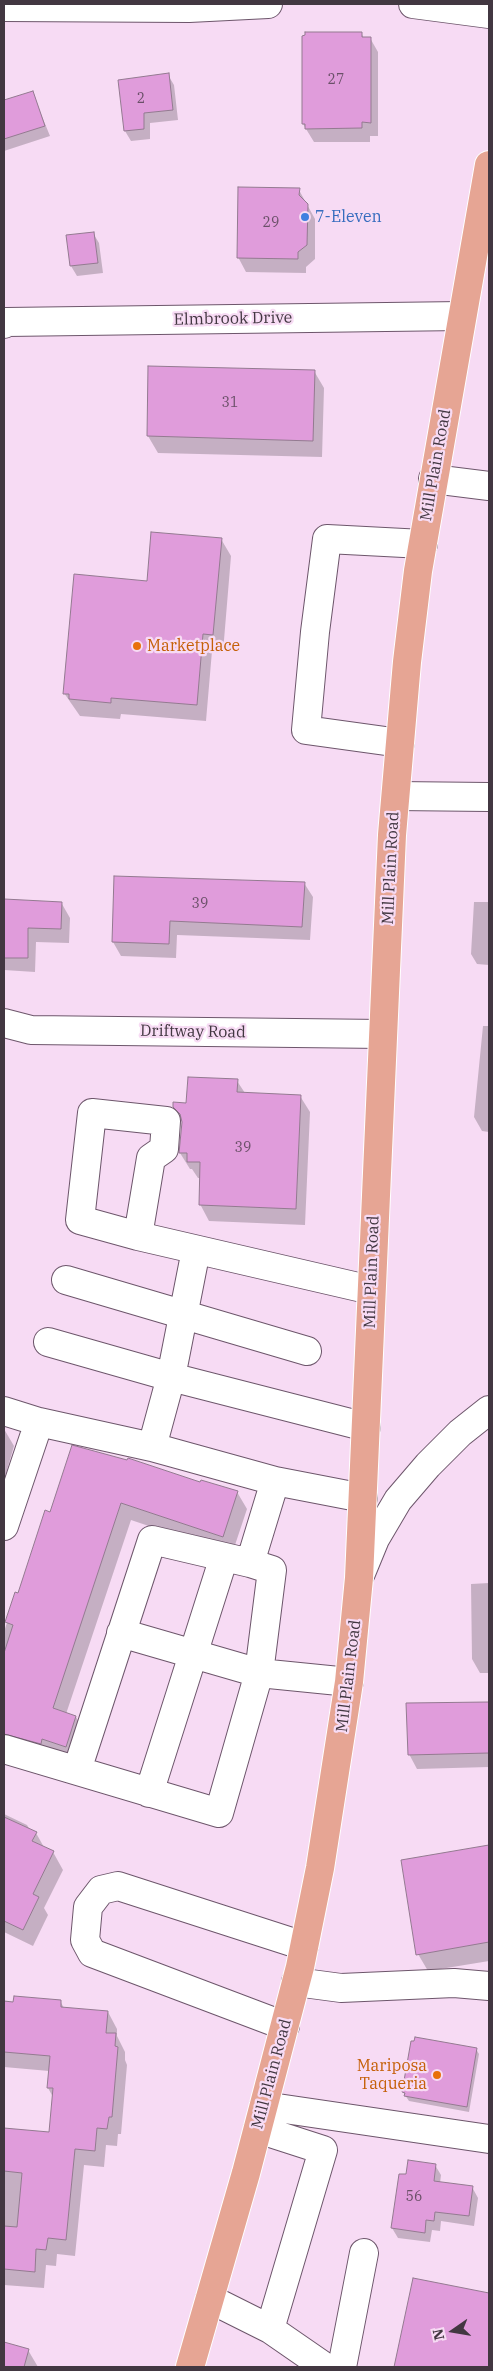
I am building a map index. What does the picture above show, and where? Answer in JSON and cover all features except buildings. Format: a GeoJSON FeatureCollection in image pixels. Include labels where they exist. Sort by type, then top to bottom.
{"type":"FeatureCollection","features":[{"type":"Feature","properties":{"kind":"main road","name":"Mill Plain Road"},"geometry":{"type":"LineString","coordinates":[[190,2367],[261,2117],[296,1982],[325,1840],[349,1682],[359,1578],[383,1034],[396,796],[407,662],[422,544],[489,170]]}},
{"type":"Feature","properties":{"kind":"street"},"geometry":{"type":"LineString","coordinates":[[4,7],[189,8],[268,4]]}},
{"type":"Feature","properties":{"kind":"street"},"geometry":{"type":"LineString","coordinates":[[413,4],[489,14]]}},
{"type":"Feature","properties":{"kind":"street","name":"Elmbrook Drive"},"geometry":{"type":"LineString","coordinates":[[4,324],[6,322],[462,316]]}},
{"type":"Feature","properties":{"kind":"street"},"geometry":{"type":"LineString","coordinates":[[434,479],[489,486]]}},
{"type":"Feature","properties":{"kind":"street"},"geometry":{"type":"LineString","coordinates":[[400,743],[306,730],[315,632],[327,539],[422,544]]}},
{"type":"Feature","properties":{"kind":"street"},"geometry":{"type":"LineString","coordinates":[[396,796],[489,797]]}},
{"type":"Feature","properties":{"kind":"street","name":"Driftway Road"},"geometry":{"type":"LineString","coordinates":[[4,1023],[31,1030],[383,1034]]}},
{"type":"Feature","properties":{"kind":"street"},"geometry":{"type":"LineString","coordinates":[[138,1236],[151,1158],[164,1149],[166,1121],[92,1114],[80,1220],[138,1236],[196,1250],[371,1290]]}},
{"type":"Feature","properties":{"kind":"street"},"geometry":{"type":"LineString","coordinates":[[152,1447],[170,1377],[196,1250]]}},
{"type":"Feature","properties":{"kind":"street"},"geometry":{"type":"LineString","coordinates":[[66,1280],[307,1351]]}},
{"type":"Feature","properties":{"kind":"street"},"geometry":{"type":"LineString","coordinates":[[48,1342],[170,1377],[366,1427]]}},
{"type":"Feature","properties":{"kind":"street"},"geometry":{"type":"LineString","coordinates":[[359,1578],[375,1539],[398,1500],[460,1433],[489,1410]]}},
{"type":"Feature","properties":{"kind":"street"},"geometry":{"type":"LineString","coordinates":[[4,1411],[39,1422],[152,1447],[275,1481],[363,1498]]}},
{"type":"Feature","properties":{"kind":"street"},"geometry":{"type":"LineString","coordinates":[[4,1526],[39,1422]]}},
{"type":"Feature","properties":{"kind":"street"},"geometry":{"type":"LineString","coordinates":[[149,1792],[194,1654],[275,1481]]}},
{"type":"Feature","properties":{"kind":"street"},"geometry":{"type":"LineString","coordinates":[[4,1749],[219,1813],[259,1672],[272,1570],[152,1540],[77,1770]]}},
{"type":"Feature","properties":{"kind":"street"},"geometry":{"type":"LineString","coordinates":[[122,1633],[259,1672],[349,1682]]}},
{"type":"Feature","properties":{"kind":"street"},"geometry":{"type":"LineString","coordinates":[[285,2026],[92,1953],[85,1940],[88,1907],[101,1890],[118,1886],[304,1946]]}},
{"type":"Feature","properties":{"kind":"street"},"geometry":{"type":"LineString","coordinates":[[296,1982],[341,1988],[454,1983],[489,1986]]}},
{"type":"Feature","properties":{"kind":"street"},"geometry":{"type":"LineString","coordinates":[[261,2117],[343,2118],[489,2139]]}},
{"type":"Feature","properties":{"kind":"street"},"geometry":{"type":"LineString","coordinates":[[261,2117],[323,2150],[270,2329]]}},
{"type":"Feature","properties":{"kind":"street"},"geometry":{"type":"LineString","coordinates":[[342,2367],[364,2253]]}},
{"type":"Feature","properties":{"kind":"street"},"geometry":{"type":"LineString","coordinates":[[210,2299],[270,2329],[325,2367]]}},
{"type":"Feature","properties":{"kind":"place","name":"7-Eleven"},"geometry":{"type":"Point","coordinates":[305,217]}},
{"type":"Feature","properties":{"kind":"place","name":"Marketplace"},"geometry":{"type":"Point","coordinates":[137,646]}},
{"type":"Feature","properties":{"kind":"place","name":"Mariposa Taqueria"},"geometry":{"type":"Point","coordinates":[437,2075]}}]}
